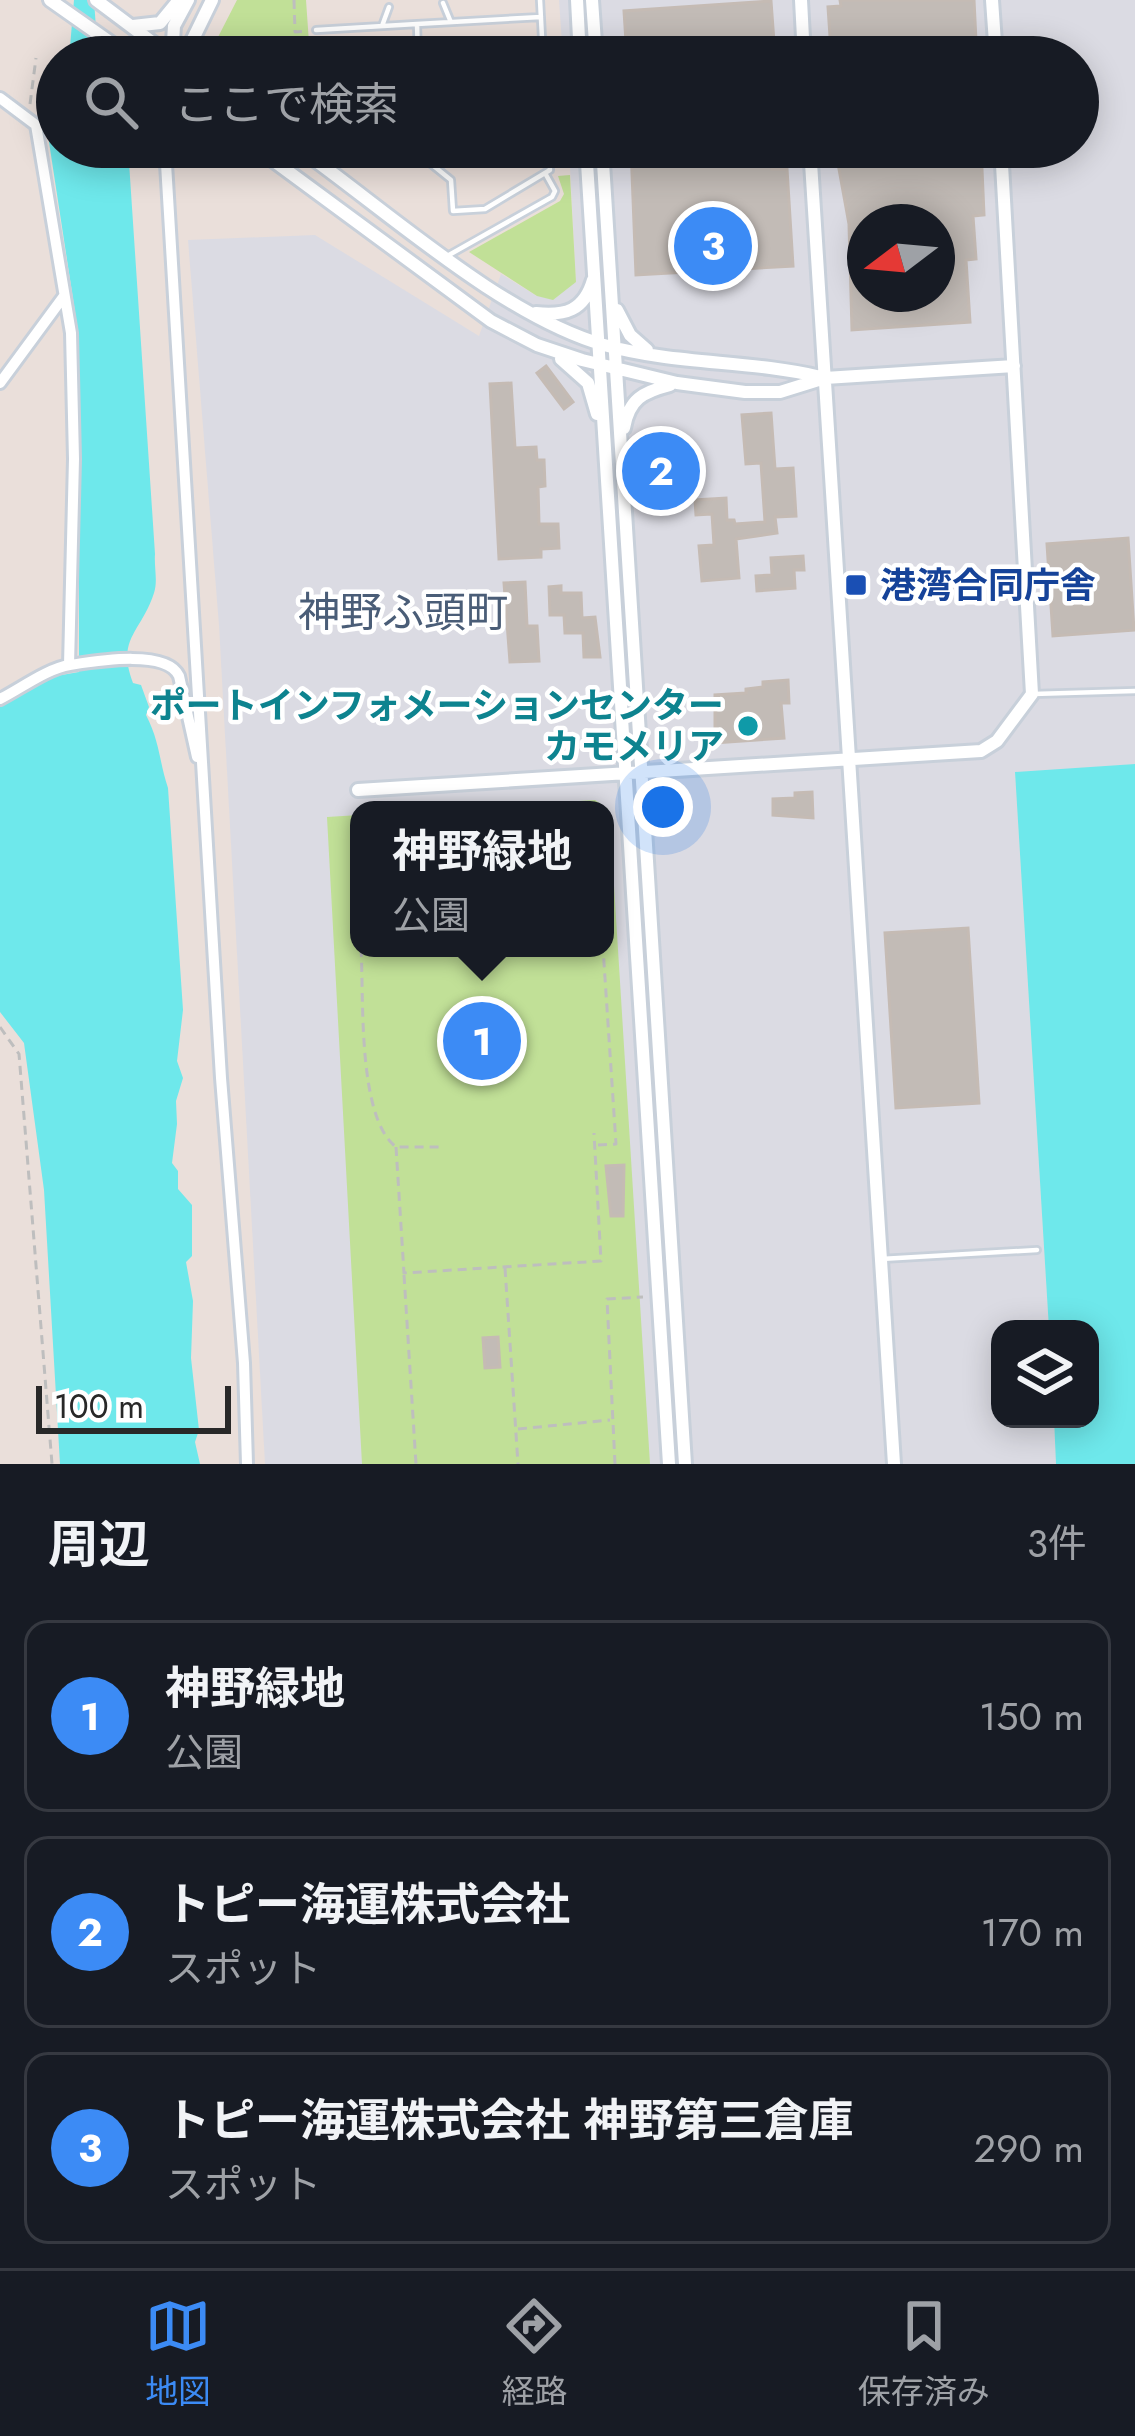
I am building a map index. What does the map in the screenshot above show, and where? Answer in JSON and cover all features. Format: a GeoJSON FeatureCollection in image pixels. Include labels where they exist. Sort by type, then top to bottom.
{"type":"FeatureCollection","features":[{"type":"Feature","properties":{"kind":"street"},"geometry":{"type":"LineString","coordinates":[[50,0],[101,36]]}},
{"type":"Feature","properties":{"kind":"street"},"geometry":{"type":"LineString","coordinates":[[96,0],[145,36]]}},
{"type":"Feature","properties":{"kind":"street"},"geometry":{"type":"LineString","coordinates":[[132,26],[160,23],[183,0]]}},
{"type":"Feature","properties":{"kind":"street"},"geometry":{"type":"LineString","coordinates":[[173,36],[183,0]]}},
{"type":"Feature","properties":{"kind":"street"},"geometry":{"type":"LineString","coordinates":[[194,36],[212,0]]}},
{"type":"Feature","properties":{"kind":"street"},"geometry":{"type":"LineString","coordinates":[[577,0],[579,36]]}},
{"type":"Feature","properties":{"kind":"street"},"geometry":{"type":"LineString","coordinates":[[592,0],[595,36]]}},
{"type":"Feature","properties":{"kind":"street"},"geometry":{"type":"LineString","coordinates":[[801,0],[803,36]]}},
{"type":"Feature","properties":{"kind":"street"},"geometry":{"type":"LineString","coordinates":[[992,0],[995,36]]}},
{"type":"Feature","properties":{"kind":"street"},"geometry":{"type":"LineString","coordinates":[[0,98],[36,125]]}},
{"type":"Feature","properties":{"kind":"street"},"geometry":{"type":"LineString","coordinates":[[43,168],[71,333],[73,665]]}},
{"type":"Feature","properties":{"kind":"street"},"geometry":{"type":"LineString","coordinates":[[166,168],[247,1464]]}},
{"type":"Feature","properties":{"kind":"street"},"geometry":{"type":"LineString","coordinates":[[283,168],[476,310],[574,367],[588,383],[604,445]]}},
{"type":"Feature","properties":{"kind":"street"},"geometry":{"type":"LineString","coordinates":[[326,168],[528,312],[598,343],[668,359],[778,367],[825,378]]}},
{"type":"Feature","properties":{"kind":"street"},"geometry":{"type":"LineString","coordinates":[[589,168],[616,368],[686,1464]]}},
{"type":"Feature","properties":{"kind":"street"},"geometry":{"type":"LineString","coordinates":[[602,168],[599,364],[669,1464]]}},
{"type":"Feature","properties":{"kind":"street"},"geometry":{"type":"LineString","coordinates":[[811,168],[894,1464]]}},
{"type":"Feature","properties":{"kind":"street"},"geometry":{"type":"LineString","coordinates":[[358,790],[981,752],[997,741],[1032,694],[1002,168]]}},
{"type":"Feature","properties":{"kind":"street"},"geometry":{"type":"LineString","coordinates":[[528,312],[572,311],[586,299],[602,269]]}},
{"type":"Feature","properties":{"kind":"street"},"geometry":{"type":"LineString","coordinates":[[602,269],[624,328],[643,348],[668,359]]}},
{"type":"Feature","properties":{"kind":"street"},"geometry":{"type":"LineString","coordinates":[[0,383],[64,296]]}},
{"type":"Feature","properties":{"kind":"street"},"geometry":{"type":"LineString","coordinates":[[537,345],[677,383],[780,392],[825,378],[1014,366]]}},
{"type":"Feature","properties":{"kind":"street"},"geometry":{"type":"LineString","coordinates":[[621,446],[629,408],[638,396],[677,383]]}},
{"type":"Feature","properties":{"kind":"street"},"geometry":{"type":"LineString","coordinates":[[0,699],[73,665],[161,660],[175,667],[204,784]]}},
{"type":"Feature","properties":{"kind":"lane"},"geometry":{"type":"LineString","coordinates":[[540,0],[542,36]]}},
{"type":"Feature","properties":{"kind":"lane"},"geometry":{"type":"LineString","coordinates":[[443,3],[451,22]]}},
{"type":"Feature","properties":{"kind":"lane"},"geometry":{"type":"LineString","coordinates":[[382,26],[389,7]]}},
{"type":"Feature","properties":{"kind":"lane"},"geometry":{"type":"LineString","coordinates":[[316,30],[541,17]]}},
{"type":"Feature","properties":{"kind":"lane"},"geometry":{"type":"LineString","coordinates":[[417,24],[417,36]]}},
{"type":"Feature","properties":{"kind":"lane"},"geometry":{"type":"LineString","coordinates":[[436,168],[451,180],[453,211],[485,208],[550,168]]}},
{"type":"Feature","properties":{"kind":"lane"},"geometry":{"type":"LineString","coordinates":[[447,256],[553,197],[555,191],[545,173]]}},
{"type":"Feature","properties":{"kind":"lane"},"geometry":{"type":"LineString","coordinates":[[1032,694],[1135,691]]}},
{"type":"Feature","properties":{"kind":"lane"},"geometry":{"type":"LineString","coordinates":[[881,1259],[1037,1250]]}},
{"type":"Feature","properties":{"kind":"path"},"geometry":{"type":"LineString","coordinates":[[294,0],[295,32],[316,30]]}},
{"type":"Feature","properties":{"kind":"path"},"geometry":{"type":"LineString","coordinates":[[28,119],[36,58]]}},
{"type":"Feature","properties":{"kind":"path"},"geometry":{"type":"LineString","coordinates":[[362,957],[370,1105],[384,1136],[396,1147],[439,1147]]}},
{"type":"Feature","properties":{"kind":"path"},"geometry":{"type":"LineString","coordinates":[[594,1145],[616,1144],[604,957]]}},
{"type":"Feature","properties":{"kind":"path"},"geometry":{"type":"LineString","coordinates":[[0,1027],[19,1054],[52,1464]]}},
{"type":"Feature","properties":{"kind":"path"},"geometry":{"type":"LineString","coordinates":[[404,1273],[602,1261],[594,1133]]}},
{"type":"Feature","properties":{"kind":"path"},"geometry":{"type":"LineString","coordinates":[[396,1147],[416,1464]]}},
{"type":"Feature","properties":{"kind":"path"},"geometry":{"type":"LineString","coordinates":[[505,1267],[518,1464]]}},
{"type":"Feature","properties":{"kind":"path"},"geometry":{"type":"LineString","coordinates":[[615,1464],[607,1299],[643,1297]]}},
{"type":"Feature","properties":{"kind":"path"},"geometry":{"type":"LineString","coordinates":[[516,1429],[613,1420]]}},
{"type":"Feature","properties":{"kind":"shaded area"},"geometry":{"type":"Polygon","coordinates":[[[559,0],[1135,0],[1135,764],[1015,773],[1048,1320],[991,1320],[991,1428],[1054,1428],[1056,1464],[265,1464],[219,625],[188,240],[315,235],[479,336],[501,274],[537,296],[576,282],[570,168],[1099,168],[1099,36],[562,36],[559,0]]]}},
{"type":"Feature","properties":{"kind":"green space"},"geometry":{"type":"Polygon","coordinates":[[[237,0],[306,0],[309,36],[219,36],[237,0]]]}},
{"type":"Feature","properties":{"kind":"green space"},"geometry":{"type":"Polygon","coordinates":[[[570,175],[576,282],[553,300],[537,296],[469,252],[560,201],[564,194],[558,176],[570,175]]]}},
{"type":"Feature","properties":{"kind":"green space"},"geometry":{"type":"Polygon","coordinates":[[[350,816],[350,957],[614,957],[614,885],[650,1464],[362,1464],[327,817],[350,816]]]}},
{"type":"Feature","properties":{"kind":"water"},"geometry":{"type":"Polygon","coordinates":[[[74,0],[94,0],[97,36],[71,36],[74,0]]]}},
{"type":"Feature","properties":{"kind":"water"},"geometry":{"type":"Polygon","coordinates":[[[53,168],[129,168],[156,579],[127,656],[133,683],[141,685],[149,707],[146,715],[168,788],[183,1010],[177,1061],[183,1078],[176,1101],[172,1163],[178,1171],[178,1189],[192,1205],[192,1256],[186,1262],[193,1301],[191,1358],[200,1464],[60,1464],[44,1190],[24,1043],[0,1012],[0,704],[56,676],[79,672],[79,338],[53,168]]]}},
{"type":"Feature","properties":{"kind":"water"},"geometry":{"type":"Polygon","coordinates":[[[1135,764],[1135,1464],[1056,1464],[1054,1428],[1099,1428],[1099,1320],[1048,1320],[1015,772],[1135,764]]]}},
{"type":"Feature","properties":{"kind":"building"},"geometry":{"type":"Polygon","coordinates":[[[840,0],[974,0],[976,36],[830,36],[828,7],[841,6],[840,0]]]}},
{"type":"Feature","properties":{"kind":"building"},"geometry":{"type":"Polygon","coordinates":[[[771,1],[774,36],[626,36],[624,11],[771,1]]]}},
{"type":"Feature","properties":{"kind":"building"},"geometry":{"type":"Polygon","coordinates":[[[632,168],[787,169],[793,266],[636,275],[632,168]]]}},
{"type":"Feature","properties":{"kind":"building"},"geometry":{"type":"Polygon","coordinates":[[[839,168],[982,168],[984,215],[973,216],[976,259],[966,260],[970,322],[852,330],[851,312],[955,312],[955,204],[847,204],[847,213],[839,168]]]}},
{"type":"Feature","properties":{"kind":"building"},"geometry":{"type":"Polygon","coordinates":[[[546,366],[573,402],[564,409],[537,373],[546,366]]]}},
{"type":"Feature","properties":{"kind":"building"},"geometry":{"type":"Polygon","coordinates":[[[511,383],[515,448],[536,447],[537,460],[544,460],[545,486],[538,487],[539,524],[558,524],[559,548],[541,549],[541,557],[499,559],[490,384],[511,383]]]}},
{"type":"Feature","properties":{"kind":"building"},"geometry":{"type":"Polygon","coordinates":[[[771,413],[775,469],[793,468],[796,516],[775,517],[777,533],[736,539],[739,578],[702,581],[699,546],[714,545],[712,514],[696,515],[695,500],[726,498],[727,520],[765,522],[761,463],[746,464],[742,415],[771,413]]]}},
{"type":"Feature","properties":{"kind":"building"},"geometry":{"type":"Polygon","coordinates":[[[663,443],[663,452],[674,451],[676,488],[647,490],[645,453],[652,453],[652,444],[663,443]]]}},
{"type":"Feature","properties":{"kind":"building"},"geometry":{"type":"Polygon","coordinates":[[[1128,538],[1134,630],[1053,636],[1047,544],[1128,538]]]}},
{"type":"Feature","properties":{"kind":"building"},"geometry":{"type":"Polygon","coordinates":[[[803,556],[804,570],[794,570],[795,588],[757,591],[756,576],[772,575],[771,558],[803,556]]]}},
{"type":"Feature","properties":{"kind":"building"},"geometry":{"type":"Polygon","coordinates":[[[525,582],[527,626],[537,626],[539,661],[510,662],[504,583],[525,582]]]}},
{"type":"Feature","properties":{"kind":"building"},"geometry":{"type":"Polygon","coordinates":[[[561,586],[561,593],[581,593],[582,618],[595,617],[600,657],[584,657],[583,633],[565,633],[564,615],[550,615],[549,587],[561,586]]]}},
{"type":"Feature","properties":{"kind":"building","name":"ポートインフォメーションセンター カモメリア"},"geometry":{"type":"Polygon","coordinates":[[[788,680],[789,703],[781,703],[784,738],[715,743],[715,695],[746,693],[746,689],[763,687],[763,682],[788,680]]]}},
{"type":"Feature","properties":{"kind":"building"},"geometry":{"type":"Polygon","coordinates":[[[812,792],[813,818],[773,815],[773,799],[812,792]]]}},
{"type":"Feature","properties":{"kind":"building"},"geometry":{"type":"Polygon","coordinates":[[[968,928],[979,1103],[896,1108],[885,933],[968,928]]]}},
{"type":"Feature","properties":{"kind":"building"},"geometry":{"type":"Polygon","coordinates":[[[624,1165],[623,1216],[611,1216],[606,1166],[624,1165]]]}},
{"type":"Feature","properties":{"kind":"building"},"geometry":{"type":"Polygon","coordinates":[[[498,1337],[500,1367],[485,1368],[483,1338],[498,1337]]]}},
{"type":"Feature","properties":{"kind":"place","name":"トピー海運株式会社 神野第三倉庫"},"geometry":{"type":"Point","coordinates":[713,246]}},
{"type":"Feature","properties":{"kind":"place","name":"トピー海運株式会社"},"geometry":{"type":"Point","coordinates":[661,471]}},
{"type":"Feature","properties":{"kind":"place","name":"港湾合同庁舎"},"geometry":{"type":"Point","coordinates":[856,585]}},
{"type":"Feature","properties":{"kind":"place","name":"ポートインフォメーションセンター カモメリア"},"geometry":{"type":"Point","coordinates":[748,726]}},
{"type":"Feature","properties":{"kind":"place","name":"神野緑地"},"geometry":{"type":"Point","coordinates":[482,1041]}},
{"type":"Feature","properties":{"kind":"district","name":"神野ふ頭町"},"geometry":{"type":"Point","coordinates":[403,612]}}]}
